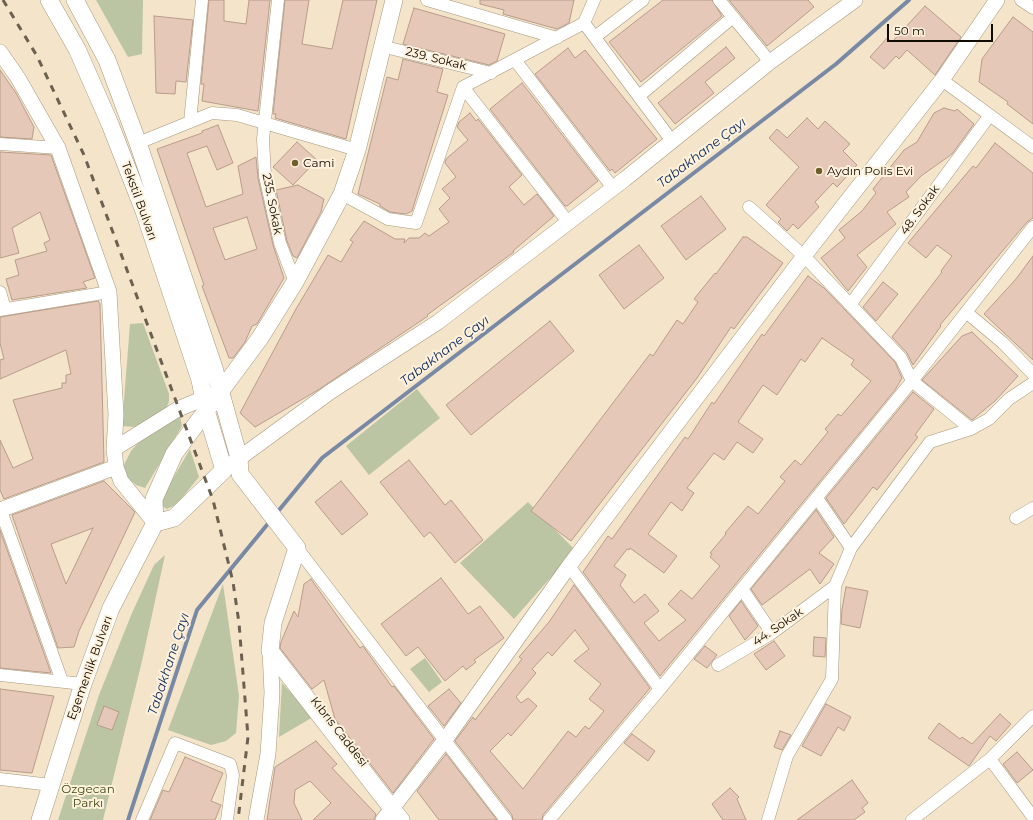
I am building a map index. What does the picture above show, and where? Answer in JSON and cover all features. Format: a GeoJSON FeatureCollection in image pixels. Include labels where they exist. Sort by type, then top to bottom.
{"type":"FeatureCollection","features":[{"type":"Feature","properties":{"kind":"main road","name":"Tekstil Bulvarı"},"geometry":{"type":"LineString","coordinates":[[49,0],[78,49],[110,124],[144,211],[210,400]]}},
{"type":"Feature","properties":{"kind":"main road","name":"Tekstil Bulvarı"},"geometry":{"type":"LineString","coordinates":[[75,0],[107,60],[138,143],[214,368],[210,400]]}},
{"type":"Feature","properties":{"kind":"main road"},"geometry":{"type":"LineString","coordinates":[[241,471],[224,470],[174,518],[155,523],[154,498],[174,454],[210,400],[260,338],[295,282],[342,194],[357,150],[381,46],[394,0]]}},
{"type":"Feature","properties":{"kind":"main road"},"geometry":{"type":"LineString","coordinates":[[210,400],[224,470]]}},
{"type":"Feature","properties":{"kind":"main road"},"geometry":{"type":"LineString","coordinates":[[210,400],[241,471],[296,548],[273,623],[270,647]]}},
{"type":"Feature","properties":{"kind":"main road","name":"Egemenlik Bulvarı"},"geometry":{"type":"LineString","coordinates":[[40,820],[83,684],[111,608],[155,523]]}},
{"type":"Feature","properties":{"kind":"main road","name":"Kıbrıs Caddesi"},"geometry":{"type":"LineString","coordinates":[[270,647],[393,813],[408,820]]}},
{"type":"Feature","properties":{"kind":"street"},"geometry":{"type":"LineString","coordinates":[[190,122],[202,0]]}},
{"type":"Feature","properties":{"kind":"street","name":"235. Sokak"},"geometry":{"type":"LineString","coordinates":[[278,0],[263,139],[268,191],[280,243],[295,282]]}},
{"type":"Feature","properties":{"kind":"street"},"geometry":{"type":"LineString","coordinates":[[427,0],[557,38]]}},
{"type":"Feature","properties":{"kind":"street"},"geometry":{"type":"LineString","coordinates":[[342,194],[388,219],[416,222],[463,87],[584,23],[594,0]]}},
{"type":"Feature","properties":{"kind":"street"},"geometry":{"type":"LineString","coordinates":[[595,37],[643,0]]}},
{"type":"Feature","properties":{"kind":"street"},"geometry":{"type":"LineString","coordinates":[[719,0],[770,62]]}},
{"type":"Feature","properties":{"kind":"street"},"geometry":{"type":"LineString","coordinates":[[393,813],[569,566],[804,256],[942,80],[997,0]]}},
{"type":"Feature","properties":{"kind":"street"},"geometry":{"type":"LineString","coordinates":[[1021,0],[1033,8]]}},
{"type":"Feature","properties":{"kind":"street"},"geometry":{"type":"LineString","coordinates":[[241,471],[330,392],[438,322],[613,188],[847,2]]}},
{"type":"Feature","properties":{"kind":"street"},"geometry":{"type":"LineString","coordinates":[[639,96],[733,17]]}},
{"type":"Feature","properties":{"kind":"street"},"geometry":{"type":"LineString","coordinates":[[584,23],[672,141]]}},
{"type":"Feature","properties":{"kind":"street","name":"239. Sokak"},"geometry":{"type":"LineString","coordinates":[[381,46],[491,73]]}},
{"type":"Feature","properties":{"kind":"street"},"geometry":{"type":"LineString","coordinates":[[0,52],[18,78],[58,148],[109,292],[116,415],[114,449],[116,467],[121,481],[155,523]]}},
{"type":"Feature","properties":{"kind":"street"},"geometry":{"type":"LineString","coordinates":[[516,60],[613,188]]}},
{"type":"Feature","properties":{"kind":"street"},"geometry":{"type":"LineString","coordinates":[[942,80],[1033,147]]}},
{"type":"Feature","properties":{"kind":"street"},"geometry":{"type":"LineString","coordinates":[[463,87],[568,222]]}},
{"type":"Feature","properties":{"kind":"street"},"geometry":{"type":"LineString","coordinates":[[138,143],[212,113],[237,115],[357,150]]}},
{"type":"Feature","properties":{"kind":"street","name":"48. Sokak"},"geometry":{"type":"LineString","coordinates":[[850,305],[990,116]]}},
{"type":"Feature","properties":{"kind":"street"},"geometry":{"type":"LineString","coordinates":[[0,144],[58,148]]}},
{"type":"Feature","properties":{"kind":"street"},"geometry":{"type":"LineString","coordinates":[[749,208],[804,256],[901,358],[912,381],[971,429]]}},
{"type":"Feature","properties":{"kind":"street"},"geometry":{"type":"LineString","coordinates":[[549,820],[660,689],[817,498],[912,381],[1033,226]]}},
{"type":"Feature","properties":{"kind":"street"},"geometry":{"type":"LineString","coordinates":[[0,292],[2,310],[109,292]]}},
{"type":"Feature","properties":{"kind":"street"},"geometry":{"type":"LineString","coordinates":[[966,312],[1004,343],[1033,374]]}},
{"type":"Feature","properties":{"kind":"street"},"geometry":{"type":"LineString","coordinates":[[768,820],[787,756],[832,678],[835,586],[851,548],[930,442],[971,429],[989,419],[1009,399],[1033,383]]}},
{"type":"Feature","properties":{"kind":"street"},"geometry":{"type":"LineString","coordinates":[[114,449],[178,409],[210,400]]}},
{"type":"Feature","properties":{"kind":"street"},"geometry":{"type":"LineString","coordinates":[[62,681],[0,509],[116,467]]}},
{"type":"Feature","properties":{"kind":"street"},"geometry":{"type":"LineString","coordinates":[[817,498],[851,548]]}},
{"type":"Feature","properties":{"kind":"street"},"geometry":{"type":"LineString","coordinates":[[1016,518],[1033,508]]}},
{"type":"Feature","properties":{"kind":"street"},"geometry":{"type":"LineString","coordinates":[[296,548],[506,820]]}},
{"type":"Feature","properties":{"kind":"street"},"geometry":{"type":"LineString","coordinates":[[569,566],[660,689]]}},
{"type":"Feature","properties":{"kind":"street","name":"44. Sokak"},"geometry":{"type":"LineString","coordinates":[[718,664],[772,633],[835,586]]}},
{"type":"Feature","properties":{"kind":"street"},"geometry":{"type":"LineString","coordinates":[[742,589],[772,633]]}},
{"type":"Feature","properties":{"kind":"street"},"geometry":{"type":"LineString","coordinates":[[256,820],[268,754],[272,693],[270,647]]}},
{"type":"Feature","properties":{"kind":"street"},"geometry":{"type":"LineString","coordinates":[[0,675],[83,684]]}},
{"type":"Feature","properties":{"kind":"street"},"geometry":{"type":"LineString","coordinates":[[912,820],[990,759],[1033,716]]}},
{"type":"Feature","properties":{"kind":"street"},"geometry":{"type":"LineString","coordinates":[[142,820],[175,743],[230,764],[233,775],[227,820]]}},
{"type":"Feature","properties":{"kind":"street"},"geometry":{"type":"LineString","coordinates":[[990,759],[1033,817]]}},
{"type":"Feature","properties":{"kind":"street"},"geometry":{"type":"LineString","coordinates":[[0,779],[51,784]]}},
{"type":"Feature","properties":{"kind":"green space"},"geometry":{"type":"Polygon","coordinates":[[[96,0],[143,0],[142,54],[128,57],[96,0]]]}},
{"type":"Feature","properties":{"kind":"green space"},"geometry":{"type":"Polygon","coordinates":[[[143,323],[169,394],[169,401],[167,407],[153,418],[134,427],[122,426],[130,324],[143,323]]]}},
{"type":"Feature","properties":{"kind":"green space"},"geometry":{"type":"Polygon","coordinates":[[[417,389],[440,418],[369,475],[346,446],[417,389]]]}},
{"type":"Feature","properties":{"kind":"green space"},"geometry":{"type":"Polygon","coordinates":[[[180,416],[182,426],[145,488],[136,485],[128,478],[123,467],[131,451],[147,433],[180,416]]]}},
{"type":"Feature","properties":{"kind":"green space"},"geometry":{"type":"Polygon","coordinates":[[[190,449],[199,477],[177,504],[167,509],[162,506],[160,501],[190,449]]]}},
{"type":"Feature","properties":{"kind":"green space"},"geometry":{"type":"Polygon","coordinates":[[[528,502],[575,550],[514,619],[460,563],[528,502]]]}},
{"type":"Feature","properties":{"kind":"green space","name":"Özgecan Parkı"},"geometry":{"type":"Polygon","coordinates":[[[165,555],[142,661],[103,820],[58,820],[99,695],[132,613],[154,565],[165,555]]]}},
{"type":"Feature","properties":{"kind":"green space"},"geometry":{"type":"Polygon","coordinates":[[[223,584],[239,696],[236,733],[226,741],[211,745],[168,730],[223,584]]]}},
{"type":"Feature","properties":{"kind":"green space"},"geometry":{"type":"Polygon","coordinates":[[[425,658],[442,682],[429,692],[410,669],[425,658]]]}},
{"type":"Feature","properties":{"kind":"green space"},"geometry":{"type":"Polygon","coordinates":[[[282,683],[313,717],[279,737],[282,683]]]}},
{"type":"Feature","properties":{"kind":"building"},"geometry":{"type":"Polygon","coordinates":[[[209,0],[224,0],[224,21],[246,24],[249,0],[270,0],[258,111],[202,101],[204,84],[201,84],[209,0]]]}},
{"type":"Feature","properties":{"kind":"building"},"geometry":{"type":"Polygon","coordinates":[[[285,0],[309,0],[302,44],[332,49],[343,0],[377,0],[346,139],[275,118],[276,114],[273,114],[285,0]]]}},
{"type":"Feature","properties":{"kind":"building"},"geometry":{"type":"Polygon","coordinates":[[[480,0],[574,0],[569,23],[557,29],[503,14],[504,10],[480,4],[480,0]]]}},
{"type":"Feature","properties":{"kind":"building"},"geometry":{"type":"Polygon","coordinates":[[[663,0],[712,0],[722,16],[641,82],[609,42],[663,0]]]}},
{"type":"Feature","properties":{"kind":"building"},"geometry":{"type":"Polygon","coordinates":[[[729,0],[808,0],[814,7],[767,46],[729,0]]]}},
{"type":"Feature","properties":{"kind":"building"},"geometry":{"type":"Polygon","coordinates":[[[925,6],[961,37],[935,75],[907,50],[899,59],[896,56],[884,69],[870,57],[887,38],[892,42],[925,6]]]}},
{"type":"Feature","properties":{"kind":"building"},"geometry":{"type":"Polygon","coordinates":[[[414,8],[505,34],[497,61],[489,65],[403,44],[414,8]]]}},
{"type":"Feature","properties":{"kind":"building"},"geometry":{"type":"Polygon","coordinates":[[[154,16],[193,20],[186,82],[176,81],[175,94],[156,93],[154,16]]]}},
{"type":"Feature","properties":{"kind":"building"},"geometry":{"type":"Polygon","coordinates":[[[1013,17],[1033,32],[1033,124],[1007,104],[1008,102],[979,82],[982,59],[1013,17]]]}},
{"type":"Feature","properties":{"kind":"building"},"geometry":{"type":"Polygon","coordinates":[[[726,47],[735,58],[705,82],[714,93],[675,124],[658,103],[726,47]]]}},
{"type":"Feature","properties":{"kind":"building"},"geometry":{"type":"Polygon","coordinates":[[[568,48],[575,58],[585,50],[657,139],[615,173],[612,169],[610,171],[535,74],[568,48]]]}},
{"type":"Feature","properties":{"kind":"building"},"geometry":{"type":"Polygon","coordinates":[[[403,59],[443,69],[437,92],[448,95],[412,211],[406,214],[390,212],[380,206],[380,204],[358,194],[387,77],[398,80],[403,59]]]}},
{"type":"Feature","properties":{"kind":"building"},"geometry":{"type":"Polygon","coordinates":[[[0,70],[16,93],[34,127],[32,139],[0,137],[0,70]]]}},
{"type":"Feature","properties":{"kind":"building"},"geometry":{"type":"Polygon","coordinates":[[[522,83],[598,181],[567,206],[565,206],[490,109],[522,83]]]}},
{"type":"Feature","properties":{"kind":"building"},"geometry":{"type":"Polygon","coordinates":[[[944,108],[955,111],[957,109],[974,124],[952,154],[921,176],[906,192],[909,197],[887,212],[896,224],[857,255],[867,267],[848,291],[821,258],[845,238],[839,230],[862,211],[876,193],[873,189],[904,150],[917,142],[934,113],[944,108]]]}},
{"type":"Feature","properties":{"kind":"building"},"geometry":{"type":"Polygon","coordinates":[[[470,113],[476,121],[478,119],[522,175],[509,187],[524,205],[537,194],[554,216],[513,251],[514,252],[427,315],[428,316],[318,390],[255,427],[240,413],[296,309],[328,255],[341,262],[353,242],[350,240],[364,221],[395,239],[405,239],[404,243],[409,238],[419,238],[425,233],[429,236],[449,222],[439,209],[450,198],[442,189],[456,177],[445,163],[446,159],[468,140],[457,127],[459,122],[470,113]]]}},
{"type":"Feature","properties":{"kind":"building"},"geometry":{"type":"Polygon","coordinates":[[[807,118],[818,129],[825,121],[850,144],[843,151],[857,165],[837,187],[833,183],[815,202],[819,207],[798,229],[793,224],[787,231],[778,222],[781,219],[766,205],[799,167],[769,138],[777,129],[787,138],[807,118]]]}},
{"type":"Feature","properties":{"kind":"building"},"geometry":{"type":"Polygon","coordinates":[[[218,125],[233,163],[217,170],[207,146],[187,153],[206,207],[243,194],[238,166],[256,157],[258,178],[273,245],[284,278],[257,324],[252,326],[245,342],[233,358],[229,358],[202,286],[204,285],[157,149],[202,133],[202,131],[218,125]],[[247,217],[213,228],[225,260],[257,249],[247,217]]]}},
{"type":"Feature","properties":{"kind":"building","name":"Cami"},"geometry":{"type":"Polygon","coordinates":[[[297,142],[317,160],[293,185],[273,167],[297,142]]]}},
{"type":"Feature","properties":{"kind":"building"},"geometry":{"type":"Polygon","coordinates":[[[995,143],[1033,173],[1033,218],[1027,222],[940,325],[941,326],[913,365],[907,353],[892,337],[942,272],[941,271],[952,256],[937,245],[926,258],[908,243],[973,166],[976,168],[995,143]]]}},
{"type":"Feature","properties":{"kind":"building"},"geometry":{"type":"Polygon","coordinates":[[[0,152],[51,155],[95,278],[83,282],[87,288],[12,300],[6,279],[19,275],[15,260],[47,251],[44,243],[50,240],[40,212],[12,228],[19,253],[0,258],[0,152]]]}},
{"type":"Feature","properties":{"kind":"building"},"geometry":{"type":"Polygon","coordinates":[[[298,185],[324,199],[321,212],[297,258],[293,256],[287,241],[276,190],[298,185]]]}},
{"type":"Feature","properties":{"kind":"building"},"geometry":{"type":"Polygon","coordinates":[[[701,196],[726,229],[686,260],[661,226],[701,196]]]}},
{"type":"Feature","properties":{"kind":"building"},"geometry":{"type":"Polygon","coordinates":[[[743,237],[747,237],[783,263],[734,329],[731,327],[697,378],[571,541],[531,511],[650,354],[653,356],[677,320],[683,324],[698,302],[694,299],[715,273],[716,274],[743,237]]]}},
{"type":"Feature","properties":{"kind":"building"},"geometry":{"type":"Polygon","coordinates":[[[639,245],[664,278],[624,309],[599,275],[639,245]]]}},
{"type":"Feature","properties":{"kind":"building"},"geometry":{"type":"Polygon","coordinates":[[[1033,256],[1033,360],[984,314],[1016,279],[1033,256]]]}},
{"type":"Feature","properties":{"kind":"building"},"geometry":{"type":"Polygon","coordinates":[[[808,276],[824,288],[895,362],[902,378],[895,390],[660,676],[583,572],[608,536],[612,539],[685,437],[688,439],[712,402],[714,404],[762,334],[764,336],[808,276]],[[822,338],[805,362],[801,359],[777,395],[763,385],[738,422],[763,439],[753,453],[737,442],[724,460],[714,453],[687,488],[694,493],[682,511],[671,502],[648,534],[677,556],[664,573],[630,548],[629,550],[627,549],[614,566],[626,575],[620,585],[634,603],[645,594],[659,611],[644,623],[659,641],[686,620],[668,604],[681,590],[692,599],[720,566],[710,557],[712,554],[710,553],[726,534],[725,533],[748,506],[758,514],[785,481],[780,477],[795,460],[801,465],[828,432],[825,429],[838,414],[841,416],[871,381],[851,365],[854,360],[822,338]]]}},
{"type":"Feature","properties":{"kind":"building"},"geometry":{"type":"Polygon","coordinates":[[[883,282],[898,294],[876,321],[863,307],[883,282]]]}},
{"type":"Feature","properties":{"kind":"building"},"geometry":{"type":"Polygon","coordinates":[[[98,301],[100,304],[104,462],[4,499],[0,490],[0,440],[13,468],[33,459],[13,400],[62,388],[62,383],[66,383],[66,375],[71,374],[66,350],[0,379],[0,360],[4,359],[0,343],[0,317],[98,301]]]}},
{"type":"Feature","properties":{"kind":"building"},"geometry":{"type":"Polygon","coordinates":[[[550,321],[574,351],[471,435],[446,405],[550,321]]]}},
{"type":"Feature","properties":{"kind":"building"},"geometry":{"type":"Polygon","coordinates":[[[972,332],[1018,376],[995,401],[972,420],[922,380],[962,336],[972,332]]]}},
{"type":"Feature","properties":{"kind":"building"},"geometry":{"type":"Polygon","coordinates":[[[913,392],[934,409],[915,435],[918,437],[877,490],[873,487],[844,524],[826,498],[913,392]]]}},
{"type":"Feature","properties":{"kind":"building"},"geometry":{"type":"Polygon","coordinates":[[[409,460],[445,505],[451,500],[483,540],[455,563],[430,532],[424,537],[380,482],[409,460]]]}},
{"type":"Feature","properties":{"kind":"building"},"geometry":{"type":"Polygon","coordinates":[[[104,481],[135,512],[79,631],[74,647],[58,648],[12,515],[104,481]],[[93,528],[51,544],[66,584],[93,528]]]}},
{"type":"Feature","properties":{"kind":"building"},"geometry":{"type":"Polygon","coordinates":[[[341,481],[368,514],[342,535],[315,502],[341,481]]]}},
{"type":"Feature","properties":{"kind":"building"},"geometry":{"type":"Polygon","coordinates":[[[816,510],[834,537],[819,553],[834,564],[820,584],[810,569],[762,605],[751,589],[816,510]]]}},
{"type":"Feature","properties":{"kind":"building"},"geometry":{"type":"Polygon","coordinates":[[[0,530],[51,673],[0,668],[0,530]]]}},
{"type":"Feature","properties":{"kind":"building"},"geometry":{"type":"Polygon","coordinates":[[[441,578],[468,614],[480,606],[504,638],[474,660],[476,662],[466,670],[463,666],[445,681],[418,647],[406,656],[381,624],[441,578]]]}},
{"type":"Feature","properties":{"kind":"building"},"geometry":{"type":"Polygon","coordinates":[[[311,579],[360,648],[363,646],[392,687],[394,686],[434,739],[393,793],[335,719],[324,680],[312,689],[280,648],[294,611],[298,617],[304,584],[311,579]]]}},
{"type":"Feature","properties":{"kind":"building"},"geometry":{"type":"Polygon","coordinates":[[[574,585],[650,688],[543,815],[542,820],[513,820],[512,815],[455,741],[473,717],[475,720],[522,659],[519,657],[549,622],[574,585]],[[575,630],[552,656],[548,652],[532,669],[536,673],[516,697],[521,703],[528,698],[537,706],[511,736],[508,733],[490,751],[523,789],[568,731],[576,737],[585,726],[589,729],[604,711],[589,699],[601,684],[574,661],[589,649],[575,630]]]}},
{"type":"Feature","properties":{"kind":"building"},"geometry":{"type":"Polygon","coordinates":[[[846,587],[868,591],[860,628],[841,624],[846,587]]]}},
{"type":"Feature","properties":{"kind":"building"},"geometry":{"type":"Polygon","coordinates":[[[741,601],[758,626],[745,640],[729,616],[741,601]]]}},
{"type":"Feature","properties":{"kind":"building"},"geometry":{"type":"Polygon","coordinates":[[[814,637],[826,638],[825,657],[813,656],[814,637]]]}},
{"type":"Feature","properties":{"kind":"building"},"geometry":{"type":"Polygon","coordinates":[[[774,641],[785,656],[766,670],[754,654],[774,641]]]}},
{"type":"Feature","properties":{"kind":"building"},"geometry":{"type":"Polygon","coordinates":[[[705,646],[717,655],[707,668],[694,659],[705,646]]]}},
{"type":"Feature","properties":{"kind":"building"},"geometry":{"type":"Polygon","coordinates":[[[0,689],[54,696],[32,773],[0,770],[0,689]]]}},
{"type":"Feature","properties":{"kind":"building"},"geometry":{"type":"Polygon","coordinates":[[[449,689],[461,703],[444,726],[428,706],[449,689]]]}},
{"type":"Feature","properties":{"kind":"building"},"geometry":{"type":"Polygon","coordinates":[[[826,704],[851,717],[844,731],[838,727],[821,756],[802,746],[826,704]]]}},
{"type":"Feature","properties":{"kind":"building"},"geometry":{"type":"Polygon","coordinates":[[[104,706],[119,712],[112,730],[97,725],[104,706]]]}},
{"type":"Feature","properties":{"kind":"building"},"geometry":{"type":"Polygon","coordinates":[[[1000,714],[1011,724],[996,741],[990,736],[969,766],[928,738],[939,723],[960,739],[962,737],[972,744],[1000,714]]]}},
{"type":"Feature","properties":{"kind":"building"},"geometry":{"type":"Polygon","coordinates":[[[780,731],[791,735],[782,750],[774,747],[780,731]]]}},
{"type":"Feature","properties":{"kind":"building"},"geometry":{"type":"Polygon","coordinates":[[[632,734],[655,751],[648,761],[624,743],[632,734]]]}},
{"type":"Feature","properties":{"kind":"building"},"geometry":{"type":"Polygon","coordinates":[[[316,741],[337,764],[332,768],[376,814],[374,820],[313,820],[331,803],[310,781],[295,790],[294,803],[302,820],[267,820],[275,767],[316,741]]]}},
{"type":"Feature","properties":{"kind":"building"},"geometry":{"type":"Polygon","coordinates":[[[1017,752],[1033,770],[1017,783],[1003,764],[1017,752]]]}},
{"type":"Feature","properties":{"kind":"building"},"geometry":{"type":"Polygon","coordinates":[[[446,754],[497,820],[439,820],[417,791],[446,754]]]}},
{"type":"Feature","properties":{"kind":"building"},"geometry":{"type":"Polygon","coordinates":[[[185,757],[223,773],[211,801],[221,805],[215,820],[150,820],[163,790],[169,792],[185,757]]]}},
{"type":"Feature","properties":{"kind":"building"},"geometry":{"type":"Polygon","coordinates":[[[852,780],[868,803],[862,808],[865,812],[854,820],[797,820],[852,780]]]}},
{"type":"Feature","properties":{"kind":"building"},"geometry":{"type":"Polygon","coordinates":[[[730,788],[739,797],[737,799],[746,820],[723,820],[712,804],[730,788]]]}},
{"type":"Feature","properties":{"kind":"waterway","name":"Tabakhane Çayı"},"geometry":{"type":"LineString","coordinates":[[275,515],[322,458],[836,64],[909,0]]}},
{"type":"Feature","properties":{"kind":"waterway","name":"Tabakhane Çayı"},"geometry":{"type":"LineString","coordinates":[[128,820],[197,610],[271,520]]}},
{"type":"Feature","properties":{"kind":"railway"},"geometry":{"type":"LineString","coordinates":[[3,0],[37,56],[84,155],[213,500],[233,582],[239,623],[248,737],[238,820]]}},
{"type":"Feature","properties":{"kind":"place","name":"Cami"},"geometry":{"type":"Point","coordinates":[295,163]}},
{"type":"Feature","properties":{"kind":"place","name":"Aydın Polis Evi"},"geometry":{"type":"Point","coordinates":[819,171]}}]}
